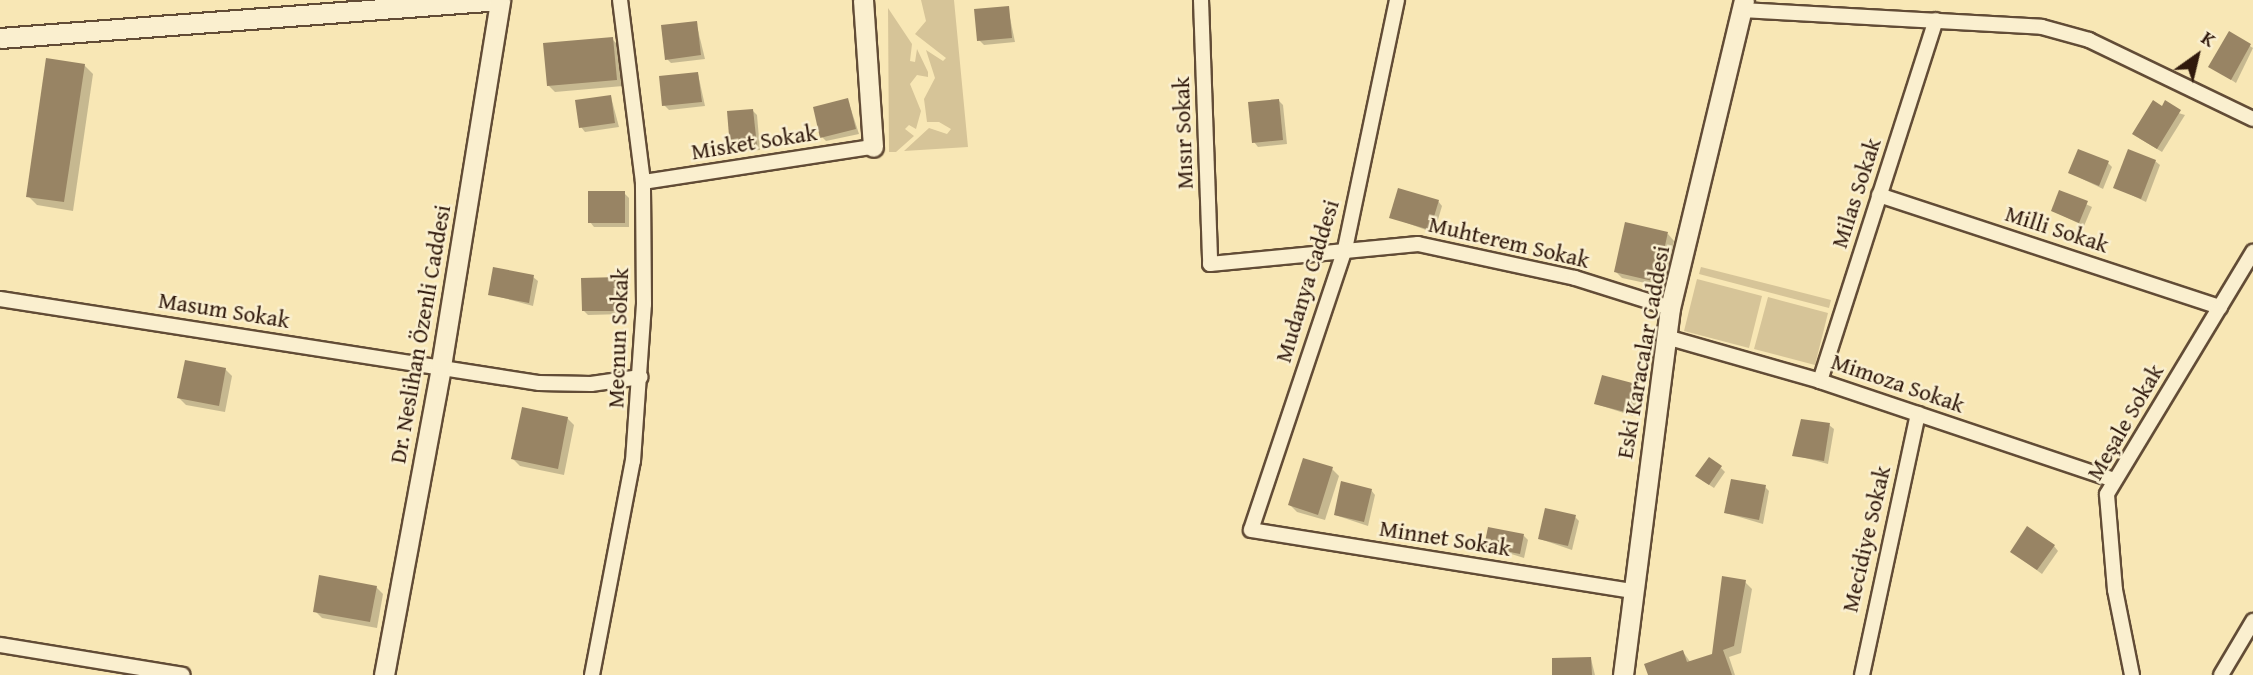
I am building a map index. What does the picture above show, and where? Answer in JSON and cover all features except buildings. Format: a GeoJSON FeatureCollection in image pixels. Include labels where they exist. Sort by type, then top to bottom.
{"type":"FeatureCollection","features":[{"type":"Feature","properties":{"kind":"street"},"geometry":{"type":"LineString","coordinates":[[0,38],[500,0]]}},
{"type":"Feature","properties":{"kind":"street","name":"Dr. Neslihan Özenli Caddesi"},"geometry":{"type":"LineString","coordinates":[[384,675],[442,366],[500,0]]}},
{"type":"Feature","properties":{"kind":"street","name":"Mecnun Sokak"},"geometry":{"type":"LineString","coordinates":[[592,675],[633,461],[641,377],[643,182],[620,0]]}},
{"type":"Feature","properties":{"kind":"street"},"geometry":{"type":"LineString","coordinates":[[863,0],[873,147]]}},
{"type":"Feature","properties":{"kind":"street","name":"Mısır Sokak"},"geometry":{"type":"LineString","coordinates":[[1201,0],[1210,264]]}},
{"type":"Feature","properties":{"kind":"street","name":"Mudanya Caddesi"},"geometry":{"type":"LineString","coordinates":[[1251,530],[1345,249],[1397,0]]}},
{"type":"Feature","properties":{"kind":"street"},"geometry":{"type":"LineString","coordinates":[[1743,5],[2021,25],[2068,33],[2253,118]]}},
{"type":"Feature","properties":{"kind":"street","name":"Eski Karacalar Caddesi"},"geometry":{"type":"LineString","coordinates":[[1623,675],[1670,308],[1743,5]]}},
{"type":"Feature","properties":{"kind":"street","name":"Milas Sokak"},"geometry":{"type":"LineString","coordinates":[[1820,381],[1936,20]]}},
{"type":"Feature","properties":{"kind":"street","name":"Misket Sokak"},"geometry":{"type":"LineString","coordinates":[[643,182],[873,147]]}},
{"type":"Feature","properties":{"kind":"street","name":"Milli Sokak"},"geometry":{"type":"LineString","coordinates":[[1879,195],[2220,307]]}},
{"type":"Feature","properties":{"kind":"street","name":"Muhterem Sokak"},"geometry":{"type":"LineString","coordinates":[[1210,264],[1418,244],[1575,278],[1670,308]]}},
{"type":"Feature","properties":{"kind":"street","name":"Meşale Sokak"},"geometry":{"type":"LineString","coordinates":[[2132,675],[2115,590],[2106,506],[2114,480],[2253,252]]}},
{"type":"Feature","properties":{"kind":"street","name":"Masum Sokak"},"geometry":{"type":"LineString","coordinates":[[0,299],[567,385],[641,377]]}},
{"type":"Feature","properties":{"kind":"street","name":"Mimoza Sokak"},"geometry":{"type":"LineString","coordinates":[[1666,337],[1820,381],[2114,480]]}},
{"type":"Feature","properties":{"kind":"street","name":"Mecidiye Sokak"},"geometry":{"type":"LineString","coordinates":[[1862,675],[1918,414]]}},
{"type":"Feature","properties":{"kind":"street","name":"Minnet Sokak"},"geometry":{"type":"LineString","coordinates":[[1251,530],[1632,591]]}},
{"type":"Feature","properties":{"kind":"street"},"geometry":{"type":"LineString","coordinates":[[2221,675],[2253,621]]}},
{"type":"Feature","properties":{"kind":"street"},"geometry":{"type":"LineString","coordinates":[[0,645],[183,675]]}},
{"type":"Feature","properties":{"kind":"shaded area"},"geometry":{"type":"Polygon","coordinates":[[[921,0],[954,0],[968,147],[904,151],[929,128],[947,134],[951,129],[939,122],[927,122],[924,99],[935,78],[926,50],[943,61],[946,58],[915,34],[926,21],[921,0]]]}},
{"type":"Feature","properties":{"kind":"shaded area"},"geometry":{"type":"Polygon","coordinates":[[[888,8],[912,44],[910,61],[915,62],[917,49],[928,72],[928,77],[917,75],[910,84],[921,111],[916,129],[909,125],[905,129],[914,136],[896,152],[889,152],[888,8]]]}},
{"type":"Feature","properties":{"kind":"shaded area"},"geometry":{"type":"Polygon","coordinates":[[[1701,267],[1831,300],[1829,308],[1699,274],[1701,267]]]}},
{"type":"Feature","properties":{"kind":"shaded area"},"geometry":{"type":"Polygon","coordinates":[[[1697,279],[1762,296],[1749,348],[1684,331],[1697,279]]]}},
{"type":"Feature","properties":{"kind":"shaded area"},"geometry":{"type":"Polygon","coordinates":[[[1768,297],[1828,313],[1815,365],[1754,349],[1768,297]]]}}]}
